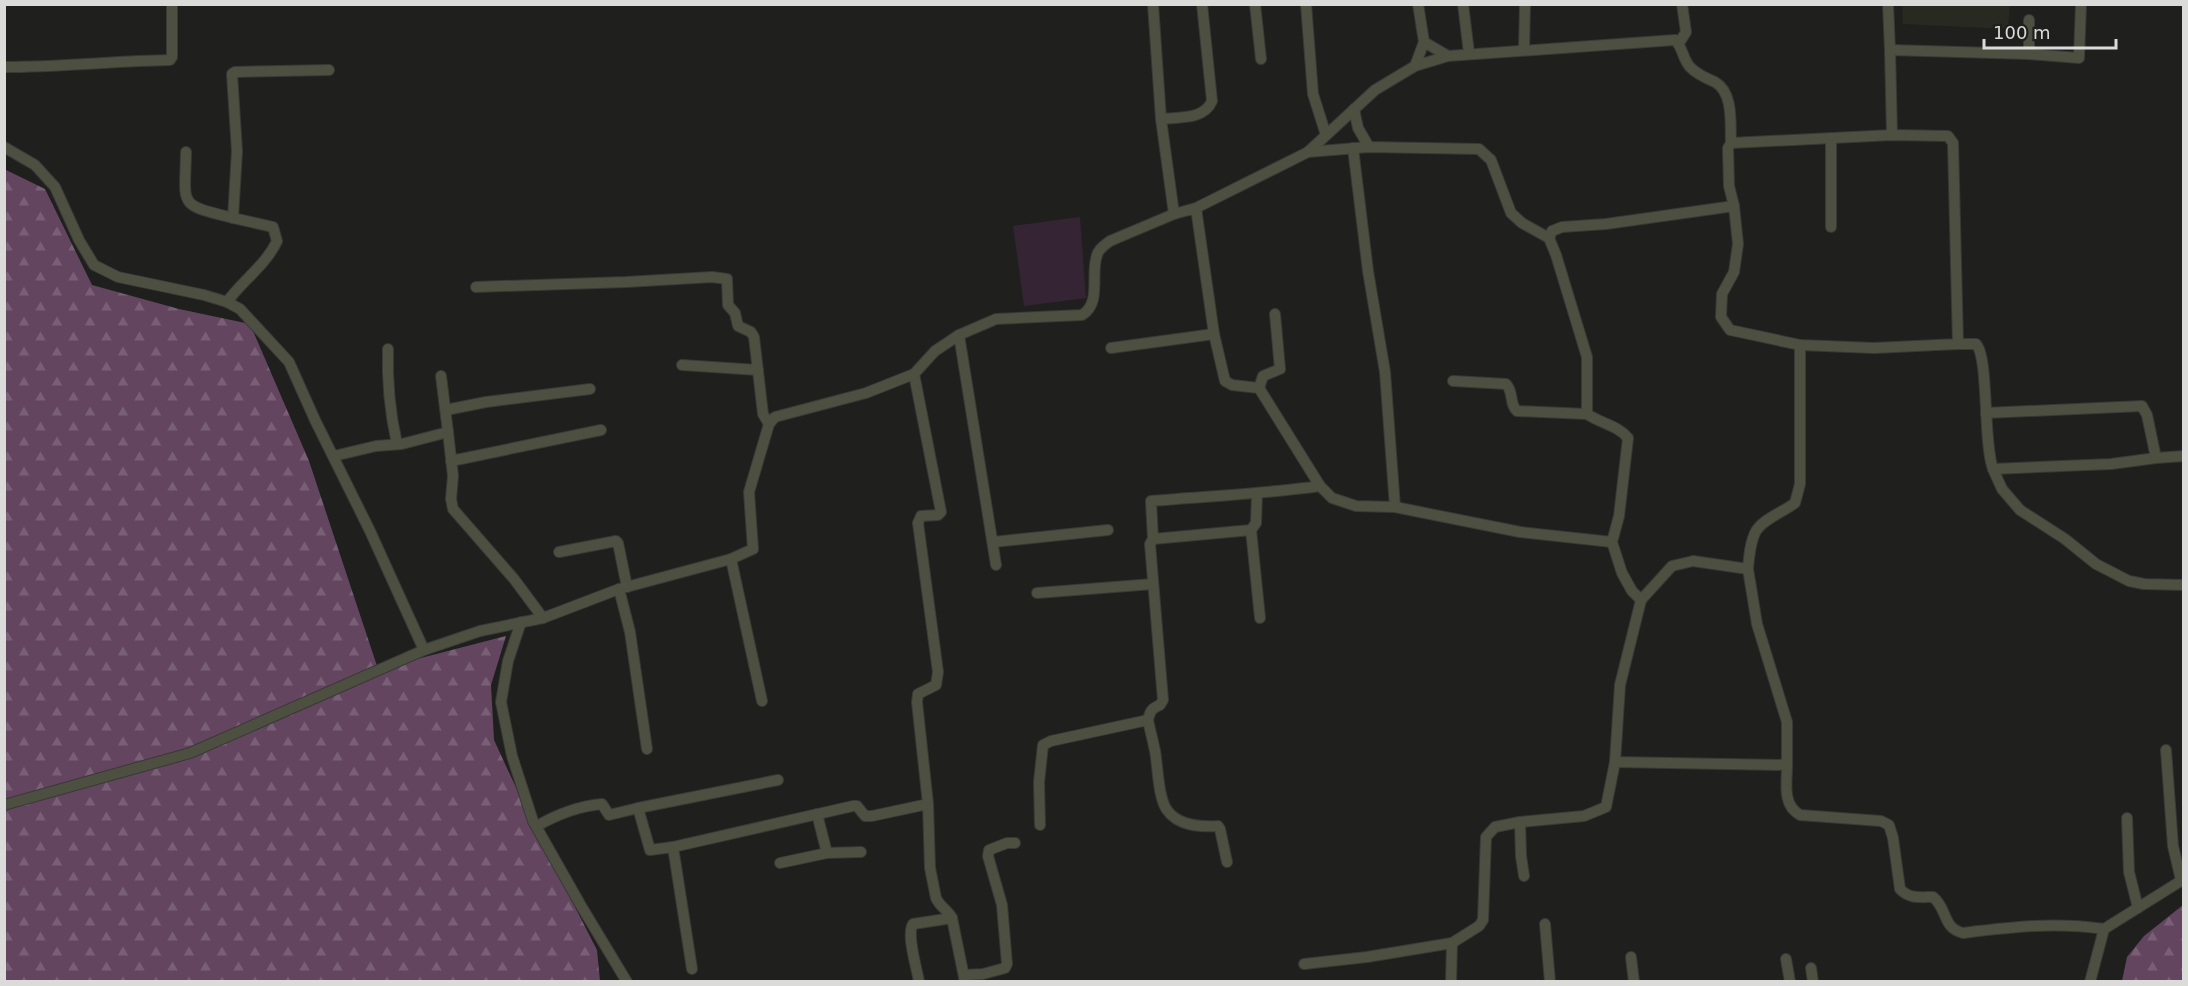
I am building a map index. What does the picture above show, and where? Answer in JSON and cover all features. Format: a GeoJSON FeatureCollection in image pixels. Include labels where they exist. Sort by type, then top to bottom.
{"type":"FeatureCollection","features":[{"type":"Feature","properties":{"kind":"street"},"geometry":{"type":"LineString","coordinates":[[4,67],[170,60],[172,57],[172,4]]}},
{"type":"Feature","properties":{"kind":"street"},"geometry":{"type":"LineString","coordinates":[[1153,4],[1161,119],[1174,214]]}},
{"type":"Feature","properties":{"kind":"street"},"geometry":{"type":"LineString","coordinates":[[1161,119],[1202,114],[1209,108],[1212,101],[1202,4]]}},
{"type":"Feature","properties":{"kind":"street"},"geometry":{"type":"LineString","coordinates":[[1255,4],[1261,59]]}},
{"type":"Feature","properties":{"kind":"street"},"geometry":{"type":"LineString","coordinates":[[1306,4],[1313,94],[1326,135]]}},
{"type":"Feature","properties":{"kind":"street"},"geometry":{"type":"LineString","coordinates":[[1415,66],[1424,42],[1418,4]]}},
{"type":"Feature","properties":{"kind":"street"},"geometry":{"type":"LineString","coordinates":[[1462,4],[1469,53]]}},
{"type":"Feature","properties":{"kind":"street"},"geometry":{"type":"LineString","coordinates":[[1524,50],[1525,4]]}},
{"type":"Feature","properties":{"kind":"street"},"geometry":{"type":"LineString","coordinates":[[1678,43],[1686,32],[1683,4]]}},
{"type":"Feature","properties":{"kind":"street"},"geometry":{"type":"LineString","coordinates":[[1888,4],[1892,135]]}},
{"type":"Feature","properties":{"kind":"street"},"geometry":{"type":"LineString","coordinates":[[1890,50],[2029,54],[2079,58],[2081,4]]}},
{"type":"Feature","properties":{"kind":"street"},"geometry":{"type":"LineString","coordinates":[[2029,20],[2029,54]]}},
{"type":"Feature","properties":{"kind":"street"},"geometry":{"type":"LineString","coordinates":[[4,805],[190,753],[424,650],[480,631],[543,618],[623,588],[731,559],[753,549],[749,492],[769,424],[775,417],[866,393],[914,374],[935,351],[959,335],[996,319],[1082,315],[1089,311],[1093,303],[1096,255],[1110,241],[1196,207],[1308,152],[1375,90],[1415,66],[1448,56],[1469,53],[1675,40],[1689,67],[1722,88],[1729,102],[1731,143],[1728,148],[1729,186],[1734,206],[1738,244],[1734,272],[1722,294],[1723,323],[1730,330],[1800,345],[1874,348],[1976,344],[1979,347],[1983,374],[1988,448],[1993,469],[2002,489],[2020,510],[2065,539],[2096,564],[2129,580],[2144,584],[2184,585]]}},
{"type":"Feature","properties":{"kind":"street"},"geometry":{"type":"LineString","coordinates":[[1424,42],[1448,56]]}},
{"type":"Feature","properties":{"kind":"street"},"geometry":{"type":"LineString","coordinates":[[233,218],[237,151],[232,74],[235,72],[329,70]]}},
{"type":"Feature","properties":{"kind":"street"},"geometry":{"type":"LineString","coordinates":[[1354,110],[1358,128],[1369,147]]}},
{"type":"Feature","properties":{"kind":"street"},"geometry":{"type":"LineString","coordinates":[[1731,143],[1892,135],[1948,136],[1953,143],[1958,344]]}},
{"type":"Feature","properties":{"kind":"street"},"geometry":{"type":"LineString","coordinates":[[1831,138],[1831,227]]}},
{"type":"Feature","properties":{"kind":"street"},"geometry":{"type":"LineString","coordinates":[[4,147],[35,165],[55,187],[79,240],[94,265],[118,277],[227,302],[240,309],[289,362],[424,650]]}},
{"type":"Feature","properties":{"kind":"street"},"geometry":{"type":"LineString","coordinates":[[1308,152],[1369,147],[1479,149],[1491,160],[1511,213],[1522,223],[1549,238],[1557,255],[1587,357],[1587,414]]}},
{"type":"Feature","properties":{"kind":"street"},"geometry":{"type":"LineString","coordinates":[[1353,148],[1368,271],[1385,372],[1395,507]]}},
{"type":"Feature","properties":{"kind":"street"},"geometry":{"type":"LineString","coordinates":[[186,152],[185,196],[189,204],[202,210],[275,229],[277,241],[266,259],[239,285],[227,302]]}},
{"type":"Feature","properties":{"kind":"street"},"geometry":{"type":"LineString","coordinates":[[1549,238],[1552,231],[1562,227],[1606,224],[1734,206]]}},
{"type":"Feature","properties":{"kind":"street"},"geometry":{"type":"LineString","coordinates":[[1196,207],[1214,334],[1225,381],[1232,385],[1259,388]]}},
{"type":"Feature","properties":{"kind":"street"},"geometry":{"type":"LineString","coordinates":[[476,287],[712,277],[727,279],[728,304],[735,313],[738,326],[751,332],[754,337],[764,414],[769,424]]}},
{"type":"Feature","properties":{"kind":"street"},"geometry":{"type":"LineString","coordinates":[[1259,388],[1263,376],[1280,369],[1275,314]]}},
{"type":"Feature","properties":{"kind":"street"},"geometry":{"type":"LineString","coordinates":[[1111,348],[1214,334]]}},
{"type":"Feature","properties":{"kind":"street"},"geometry":{"type":"LineString","coordinates":[[959,335],[996,565]]}},
{"type":"Feature","properties":{"kind":"street"},"geometry":{"type":"LineString","coordinates":[[1800,345],[1800,484],[1795,503],[1767,520],[1756,530],[1750,549],[1748,569],[1757,624],[1787,722],[1787,801],[1793,811],[1800,815],[1881,821],[1889,825],[1900,889],[1905,895],[1912,897],[1933,897],[1943,908],[1950,927],[1956,931],[1963,933],[2024,926],[2070,924],[2104,929],[2182,880],[2173,846],[2166,750]]}},
{"type":"Feature","properties":{"kind":"street"},"geometry":{"type":"LineString","coordinates":[[388,349],[387,372],[397,444]]}},
{"type":"Feature","properties":{"kind":"street"},"geometry":{"type":"LineString","coordinates":[[682,365],[758,370]]}},
{"type":"Feature","properties":{"kind":"street"},"geometry":{"type":"LineString","coordinates":[[914,374],[941,512],[938,515],[921,516],[918,523],[938,672],[936,685],[918,694],[917,702],[928,804],[930,868],[938,903],[948,910],[952,918],[964,978],[996,972],[1005,968],[1007,964],[1002,905],[988,856],[989,850],[1006,843],[1015,843]]}},
{"type":"Feature","properties":{"kind":"street"},"geometry":{"type":"LineString","coordinates":[[441,376],[453,476],[451,499],[453,509],[514,579],[543,618]]}},
{"type":"Feature","properties":{"kind":"street"},"geometry":{"type":"LineString","coordinates":[[1453,381],[1506,384],[1512,392],[1513,404],[1517,411],[1587,414],[1602,424],[1620,429],[1628,438],[1619,516],[1612,542],[1622,573],[1632,591],[1641,600]]}},
{"type":"Feature","properties":{"kind":"street"},"geometry":{"type":"LineString","coordinates":[[1259,388],[1320,486],[1332,498],[1356,506],[1395,507],[1520,532],[1612,542]]}},
{"type":"Feature","properties":{"kind":"street"},"geometry":{"type":"LineString","coordinates":[[446,410],[486,402],[590,389]]}},
{"type":"Feature","properties":{"kind":"street"},"geometry":{"type":"LineString","coordinates":[[1986,413],[2142,406],[2147,415],[2156,458]]}},
{"type":"Feature","properties":{"kind":"street"},"geometry":{"type":"LineString","coordinates":[[451,461],[601,430]]}},
{"type":"Feature","properties":{"kind":"street"},"geometry":{"type":"LineString","coordinates":[[334,456],[448,432]]}},
{"type":"Feature","properties":{"kind":"street"},"geometry":{"type":"LineString","coordinates":[[1993,469],[2111,464],[2184,456]]}},
{"type":"Feature","properties":{"kind":"street"},"geometry":{"type":"LineString","coordinates":[[1227,862],[1218,826],[1194,826],[1174,817],[1166,809],[1148,720],[1150,711],[1160,705],[1163,700],[1150,544],[1153,539],[1151,501],[1320,486]]}},
{"type":"Feature","properties":{"kind":"street"},"geometry":{"type":"LineString","coordinates":[[1257,493],[1256,523],[1251,530],[1260,618]]}},
{"type":"Feature","properties":{"kind":"street"},"geometry":{"type":"LineString","coordinates":[[993,542],[1108,530]]}},
{"type":"Feature","properties":{"kind":"street"},"geometry":{"type":"LineString","coordinates":[[1153,539],[1251,530]]}},
{"type":"Feature","properties":{"kind":"street"},"geometry":{"type":"LineString","coordinates":[[559,552],[616,541],[618,543],[647,749]]}},
{"type":"Feature","properties":{"kind":"street"},"geometry":{"type":"LineString","coordinates":[[731,559],[762,701]]}},
{"type":"Feature","properties":{"kind":"street"},"geometry":{"type":"LineString","coordinates":[[1304,964],[1452,944],[1479,926],[1483,920],[1486,837],[1495,827],[1520,822],[1584,816],[1606,807],[1615,762],[1620,685],[1641,600],[1672,566],[1693,561],[1748,569]]}},
{"type":"Feature","properties":{"kind":"street"},"geometry":{"type":"LineString","coordinates":[[1037,593],[1153,584]]}},
{"type":"Feature","properties":{"kind":"street"},"geometry":{"type":"LineString","coordinates":[[521,622],[508,660],[501,702],[512,756],[528,809],[580,904],[627,981]]}},
{"type":"Feature","properties":{"kind":"street"},"geometry":{"type":"LineString","coordinates":[[1040,825],[1039,782],[1043,745],[1051,741],[1148,720]]}},
{"type":"Feature","properties":{"kind":"street"},"geometry":{"type":"LineString","coordinates":[[1615,762],[1787,765]]}},
{"type":"Feature","properties":{"kind":"street"},"geometry":{"type":"LineString","coordinates":[[537,826],[550,818],[594,805],[602,804],[609,815],[778,780]]}},
{"type":"Feature","properties":{"kind":"street"},"geometry":{"type":"LineString","coordinates":[[638,808],[650,850],[673,847],[854,806],[857,806],[865,816],[872,816],[928,804]]}},
{"type":"Feature","properties":{"kind":"street"},"geometry":{"type":"LineString","coordinates":[[818,814],[827,853]]}},
{"type":"Feature","properties":{"kind":"street"},"geometry":{"type":"LineString","coordinates":[[2127,818],[2129,872],[2138,908]]}},
{"type":"Feature","properties":{"kind":"street"},"geometry":{"type":"LineString","coordinates":[[1520,822],[1524,876]]}},
{"type":"Feature","properties":{"kind":"street"},"geometry":{"type":"LineString","coordinates":[[673,847],[692,969]]}},
{"type":"Feature","properties":{"kind":"street"},"geometry":{"type":"LineString","coordinates":[[780,863],[827,853],[861,852]]}},
{"type":"Feature","properties":{"kind":"street"},"geometry":{"type":"LineString","coordinates":[[919,981],[910,935],[911,927],[913,924],[952,918]]}},
{"type":"Feature","properties":{"kind":"street"},"geometry":{"type":"LineString","coordinates":[[1545,924],[1550,981]]}},
{"type":"Feature","properties":{"kind":"street"},"geometry":{"type":"LineString","coordinates":[[2091,981],[2104,929]]}},
{"type":"Feature","properties":{"kind":"street"},"geometry":{"type":"LineString","coordinates":[[1451,981],[1452,944]]}},
{"type":"Feature","properties":{"kind":"street"},"geometry":{"type":"LineString","coordinates":[[1631,957],[1634,981]]}},
{"type":"Feature","properties":{"kind":"street"},"geometry":{"type":"LineString","coordinates":[[1786,959],[1790,981]]}},
{"type":"Feature","properties":{"kind":"street"},"geometry":{"type":"LineString","coordinates":[[1811,968],[1813,981]]}},
{"type":"Feature","properties":{"kind":"shaded area"},"geometry":{"type":"Polygon","coordinates":[[[1902,5],[2010,5],[2008,29],[1903,24],[1902,5]]]}},
{"type":"Feature","properties":{"kind":"shaded area"},"geometry":{"type":"Polygon","coordinates":[[[1080,217],[1086,298],[1024,306],[1013,226],[1080,217]]]}},
{"type":"Feature","properties":{"kind":"green space"},"geometry":{"type":"Polygon","coordinates":[[[4,169],[45,189],[92,285],[179,309],[250,324],[309,461],[378,669],[506,636],[491,685],[494,740],[536,831],[597,950],[600,981],[5,981],[4,169]]]}},
{"type":"Feature","properties":{"kind":"green space"},"geometry":{"type":"Polygon","coordinates":[[[2183,905],[2183,981],[2122,981],[2127,957],[2144,936],[2183,905]]]}}]}
